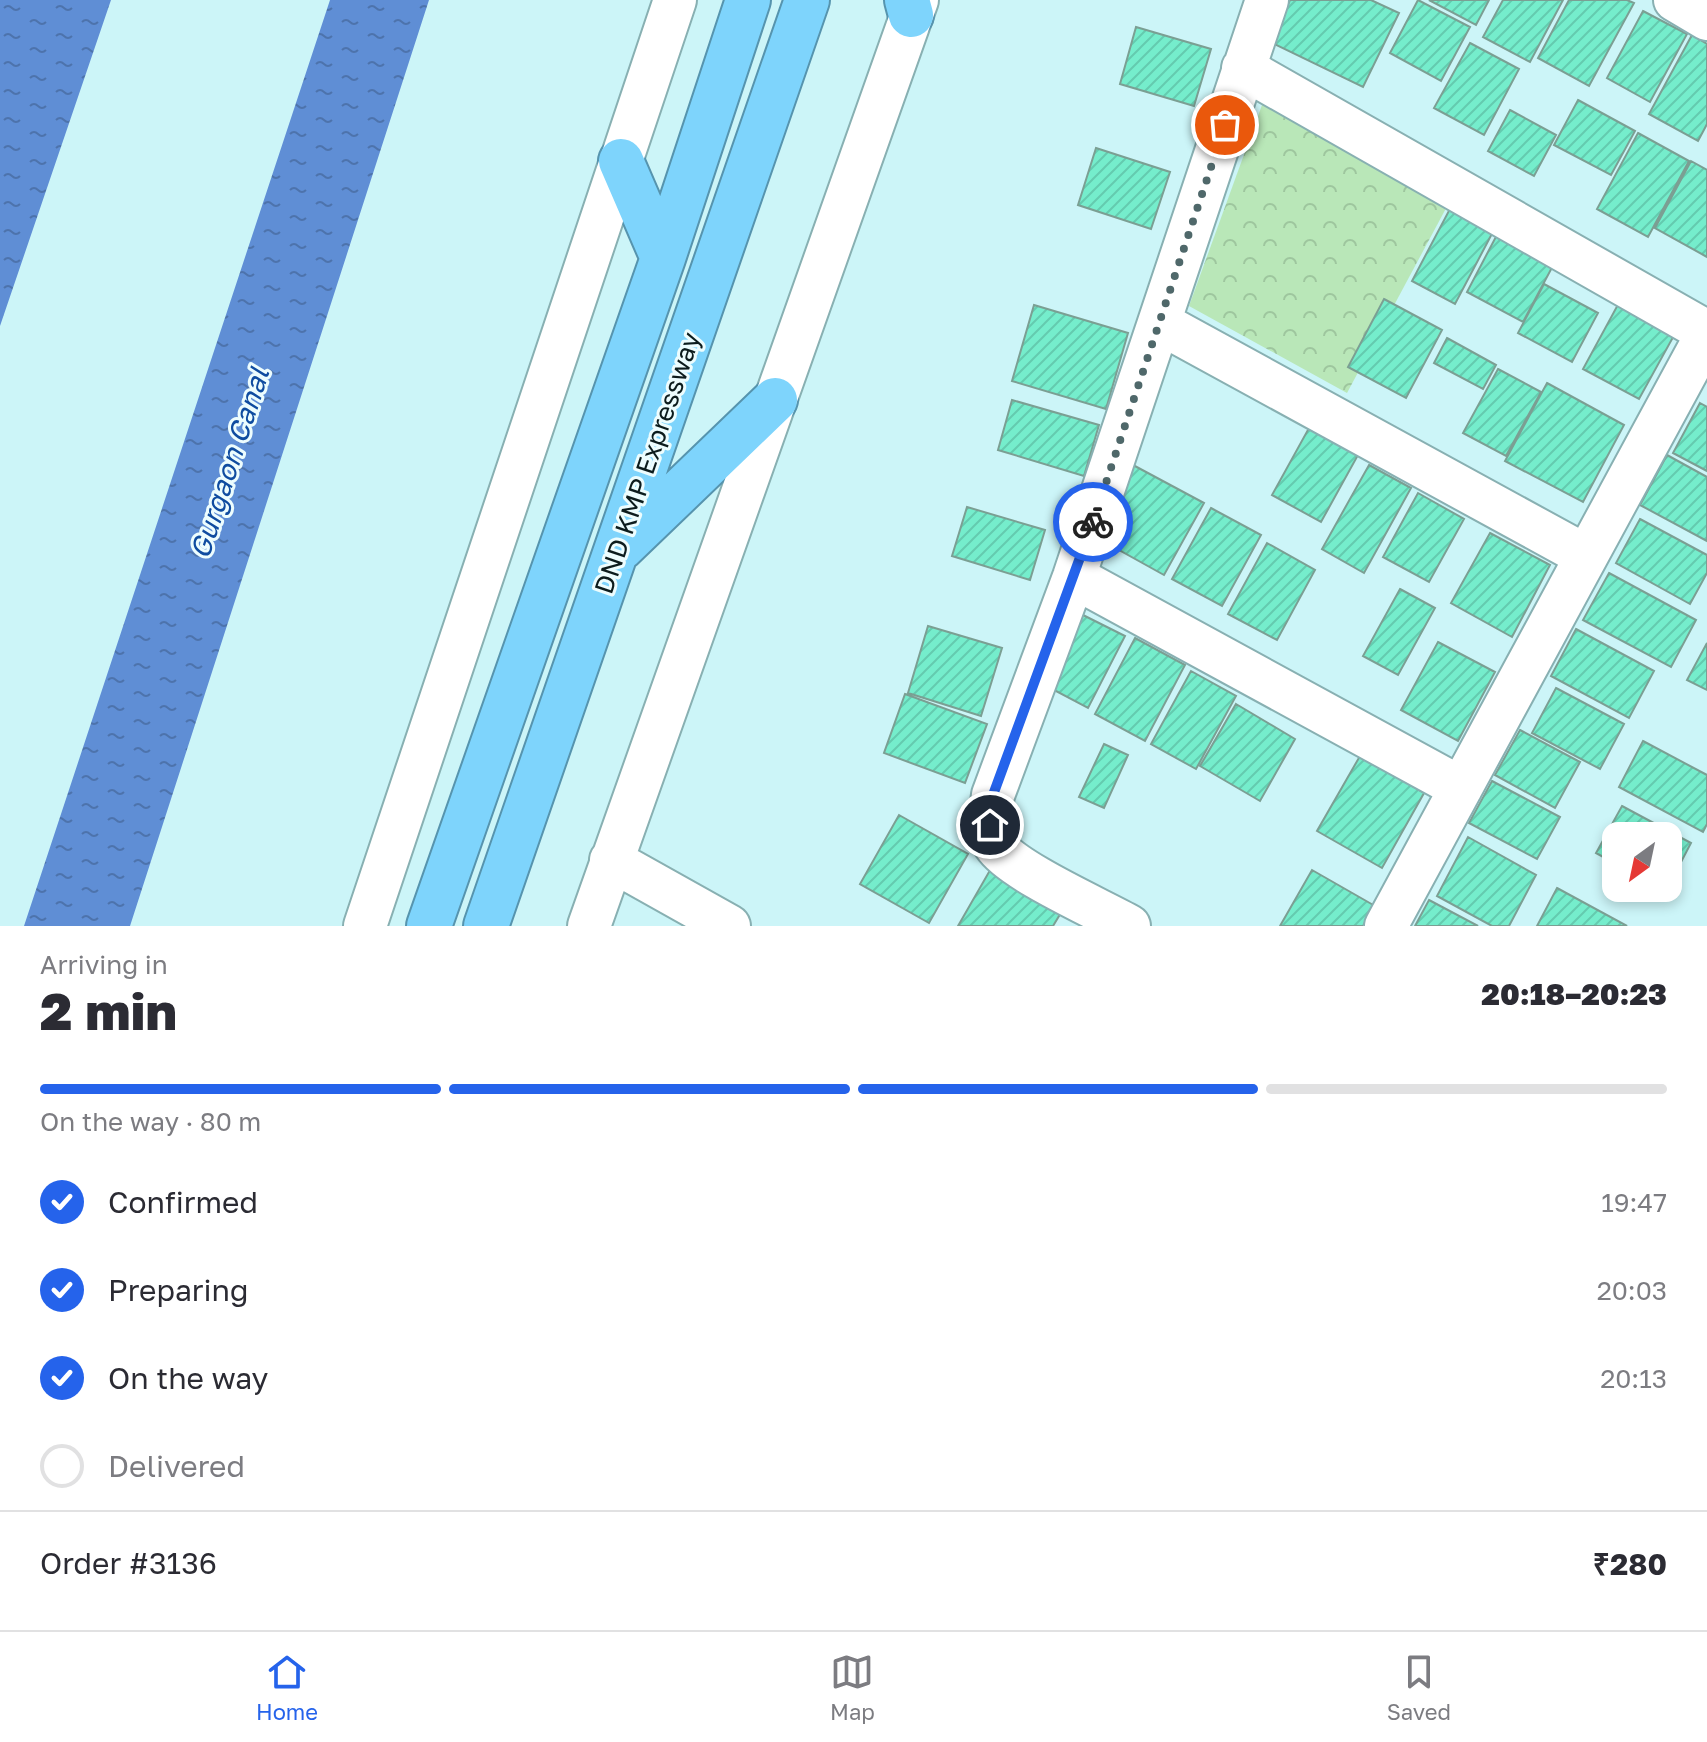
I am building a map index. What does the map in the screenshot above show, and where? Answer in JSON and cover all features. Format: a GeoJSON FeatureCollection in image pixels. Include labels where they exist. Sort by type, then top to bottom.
{"type":"FeatureCollection","features":[{"type":"Feature","properties":{"kind":"highway","name":"DND KMP Expressway"},"geometry":{"type":"LineString","coordinates":[[429,926],[663,258],[748,0]]}},
{"type":"Feature","properties":{"kind":"highway","name":"DND KMP Expressway"},"geometry":{"type":"LineString","coordinates":[[486,926],[807,0]]}},
{"type":"Feature","properties":{"kind":"highway"},"geometry":{"type":"LineString","coordinates":[[621,161],[663,258]]}},
{"type":"Feature","properties":{"kind":"highway"},"geometry":{"type":"LineString","coordinates":[[615,554],[775,400]]}},
{"type":"Feature","properties":{"kind":"street"},"geometry":{"type":"LineString","coordinates":[[365,926],[675,0]]}},
{"type":"Feature","properties":{"kind":"street"},"geometry":{"type":"LineString","coordinates":[[1129,926],[1013,862],[994,844],[990,825],[993,795],[1074,577],[1267,0]]}},
{"type":"Feature","properties":{"kind":"street"},"geometry":{"type":"LineString","coordinates":[[1675,0],[1707,19]]}},
{"type":"Feature","properties":{"kind":"street"},"geometry":{"type":"LineString","coordinates":[[589,926],[912,5]]}},
{"type":"Feature","properties":{"kind":"street"},"geometry":{"type":"LineString","coordinates":[[1243,68],[1707,333],[1386,926]]}},
{"type":"Feature","properties":{"kind":"street"},"geometry":{"type":"LineString","coordinates":[[1160,323],[1586,556]]}},
{"type":"Feature","properties":{"kind":"street"},"geometry":{"type":"LineString","coordinates":[[1074,577],[1461,788]]}},
{"type":"Feature","properties":{"kind":"street"},"geometry":{"type":"LineString","coordinates":[[611,860],[729,926]]}},
{"type":"Feature","properties":{"kind":"green space"},"geometry":{"type":"Polygon","coordinates":[[[1266,94],[1451,199],[1347,393],[1189,306],[1266,94]]]}},
{"type":"Feature","properties":{"kind":"water"},"geometry":{"type":"Polygon","coordinates":[[[0,0],[111,0],[0,326],[0,0]]]}},
{"type":"Feature","properties":{"kind":"water","name":"Gurgaon Canal"},"geometry":{"type":"Polygon","coordinates":[[[330,0],[429,0],[130,926],[24,926],[330,0]]]}},
{"type":"Feature","properties":{"kind":"building"},"geometry":{"type":"Polygon","coordinates":[[[1290,0],[1371,0],[1399,13],[1363,87],[1270,42],[1290,0]]]}},
{"type":"Feature","properties":{"kind":"building"},"geometry":{"type":"Polygon","coordinates":[[[1418,0],[1470,27],[1441,81],[1390,53],[1418,0]]]}},
{"type":"Feature","properties":{"kind":"building"},"geometry":{"type":"Polygon","coordinates":[[[1429,0],[1489,0],[1476,25],[1429,0]]]}},
{"type":"Feature","properties":{"kind":"building"},"geometry":{"type":"Polygon","coordinates":[[[1503,0],[1563,0],[1530,62],[1483,37],[1503,0]]]}},
{"type":"Feature","properties":{"kind":"building"},"geometry":{"type":"Polygon","coordinates":[[[1569,0],[1627,0],[1634,3],[1589,86],[1538,58],[1569,0]]]}},
{"type":"Feature","properties":{"kind":"building"},"geometry":{"type":"Polygon","coordinates":[[[1643,11],[1687,34],[1650,102],[1607,78],[1643,11]]]}},
{"type":"Feature","properties":{"kind":"building"},"geometry":{"type":"Polygon","coordinates":[[[1136,27],[1211,49],[1194,106],[1120,84],[1136,27]]]}},
{"type":"Feature","properties":{"kind":"building"},"geometry":{"type":"Polygon","coordinates":[[[1692,35],[1707,44],[1707,124],[1698,141],[1649,114],[1692,35]]]}},
{"type":"Feature","properties":{"kind":"building"},"geometry":{"type":"Polygon","coordinates":[[[1470,43],[1519,69],[1484,135],[1434,108],[1470,43]]]}},
{"type":"Feature","properties":{"kind":"building"},"geometry":{"type":"Polygon","coordinates":[[[1578,100],[1635,131],[1611,175],[1554,145],[1578,100]]]}},
{"type":"Feature","properties":{"kind":"building"},"geometry":{"type":"Polygon","coordinates":[[[1510,110],[1556,135],[1534,176],[1488,151],[1510,110]]]}},
{"type":"Feature","properties":{"kind":"building"},"geometry":{"type":"Polygon","coordinates":[[[1638,133],[1689,161],[1648,237],[1597,209],[1638,133]]]}},
{"type":"Feature","properties":{"kind":"building"},"geometry":{"type":"Polygon","coordinates":[[[1096,148],[1170,172],[1151,229],[1078,205],[1096,148]]]}},
{"type":"Feature","properties":{"kind":"building"},"geometry":{"type":"Polygon","coordinates":[[[1691,161],[1707,170],[1707,257],[1655,228],[1691,161]]]}},
{"type":"Feature","properties":{"kind":"building"},"geometry":{"type":"Polygon","coordinates":[[[1452,205],[1495,228],[1455,304],[1412,281],[1452,205]]]}},
{"type":"Feature","properties":{"kind":"building"},"geometry":{"type":"Polygon","coordinates":[[[1500,229],[1556,260],[1523,322],[1467,292],[1500,229]]]}},
{"type":"Feature","properties":{"kind":"building"},"geometry":{"type":"Polygon","coordinates":[[[1544,284],[1598,313],[1572,362],[1518,333],[1544,284]]]}},
{"type":"Feature","properties":{"kind":"building"},"geometry":{"type":"Polygon","coordinates":[[[1384,299],[1442,330],[1406,398],[1348,367],[1384,299]]]}},
{"type":"Feature","properties":{"kind":"building"},"geometry":{"type":"Polygon","coordinates":[[[1621,299],[1677,330],[1639,399],[1583,369],[1621,299]]]}},
{"type":"Feature","properties":{"kind":"building"},"geometry":{"type":"Polygon","coordinates":[[[1034,305],[1128,333],[1106,409],[1012,381],[1034,305]]]}},
{"type":"Feature","properties":{"kind":"building"},"geometry":{"type":"Polygon","coordinates":[[[1447,338],[1496,365],[1483,389],[1434,363],[1447,338]]]}},
{"type":"Feature","properties":{"kind":"building"},"geometry":{"type":"Polygon","coordinates":[[[1498,369],[1541,392],[1506,456],[1463,433],[1498,369]]]}},
{"type":"Feature","properties":{"kind":"building"},"geometry":{"type":"Polygon","coordinates":[[[1547,383],[1624,425],[1583,502],[1505,461],[1547,383]]]}},
{"type":"Feature","properties":{"kind":"building"},"geometry":{"type":"Polygon","coordinates":[[[1012,400],[1099,425],[1084,476],[998,450],[1012,400]]]}},
{"type":"Feature","properties":{"kind":"building"},"geometry":{"type":"Polygon","coordinates":[[[1700,403],[1707,407],[1707,471],[1673,453],[1700,403]]]}},
{"type":"Feature","properties":{"kind":"building"},"geometry":{"type":"Polygon","coordinates":[[[1309,428],[1358,455],[1321,522],[1272,495],[1309,428]]]}},
{"type":"Feature","properties":{"kind":"building"},"geometry":{"type":"Polygon","coordinates":[[[1667,455],[1707,477],[1707,541],[1640,505],[1667,455]]]}},
{"type":"Feature","properties":{"kind":"building"},"geometry":{"type":"Polygon","coordinates":[[[1133,465],[1204,503],[1164,575],[1094,536],[1133,465]]]}},
{"type":"Feature","properties":{"kind":"building"},"geometry":{"type":"Polygon","coordinates":[[[1369,465],[1411,488],[1364,573],[1322,549],[1369,465]]]}},
{"type":"Feature","properties":{"kind":"building"},"geometry":{"type":"Polygon","coordinates":[[[1418,493],[1464,519],[1429,582],[1383,557],[1418,493]]]}},
{"type":"Feature","properties":{"kind":"building"},"geometry":{"type":"Polygon","coordinates":[[[967,507],[1045,530],[1030,580],[952,556],[967,507]]]}},
{"type":"Feature","properties":{"kind":"building"},"geometry":{"type":"Polygon","coordinates":[[[1211,508],[1261,535],[1222,606],[1172,579],[1211,508]]]}},
{"type":"Feature","properties":{"kind":"building"},"geometry":{"type":"Polygon","coordinates":[[[1640,519],[1707,555],[1707,573],[1690,604],[1616,563],[1640,519]]]}},
{"type":"Feature","properties":{"kind":"building"},"geometry":{"type":"Polygon","coordinates":[[[1490,533],[1550,565],[1512,637],[1451,603],[1490,533]]]}},
{"type":"Feature","properties":{"kind":"building"},"geometry":{"type":"Polygon","coordinates":[[[1267,543],[1315,570],[1277,640],[1228,614],[1267,543]]]}},
{"type":"Feature","properties":{"kind":"building"},"geometry":{"type":"Polygon","coordinates":[[[1609,573],[1696,620],[1671,667],[1583,620],[1609,573]]]}},
{"type":"Feature","properties":{"kind":"building"},"geometry":{"type":"Polygon","coordinates":[[[1400,589],[1435,608],[1398,675],[1363,656],[1400,589]]]}},
{"type":"Feature","properties":{"kind":"building"},"geometry":{"type":"Polygon","coordinates":[[[1073,610],[1125,636],[1088,708],[1037,681],[1073,610]]]}},
{"type":"Feature","properties":{"kind":"building"},"geometry":{"type":"Polygon","coordinates":[[[928,626],[1002,648],[981,716],[908,693],[928,626]]]}},
{"type":"Feature","properties":{"kind":"building"},"geometry":{"type":"Polygon","coordinates":[[[1576,629],[1654,671],[1629,718],[1551,676],[1576,629]]]}},
{"type":"Feature","properties":{"kind":"building"},"geometry":{"type":"Polygon","coordinates":[[[1135,638],[1185,665],[1145,741],[1095,714],[1135,638]]]}},
{"type":"Feature","properties":{"kind":"building"},"geometry":{"type":"Polygon","coordinates":[[[1438,642],[1495,672],[1458,741],[1401,710],[1438,642]]]}},
{"type":"Feature","properties":{"kind":"building"},"geometry":{"type":"Polygon","coordinates":[[[1707,643],[1707,690],[1687,680],[1707,643]]]}},
{"type":"Feature","properties":{"kind":"building"},"geometry":{"type":"Polygon","coordinates":[[[1191,671],[1236,696],[1196,769],[1151,744],[1191,671]]]}},
{"type":"Feature","properties":{"kind":"building"},"geometry":{"type":"Polygon","coordinates":[[[1556,688],[1624,724],[1600,769],[1532,733],[1556,688]]]}},
{"type":"Feature","properties":{"kind":"building"},"geometry":{"type":"Polygon","coordinates":[[[905,694],[987,724],[965,783],[884,753],[905,694]]]}},
{"type":"Feature","properties":{"kind":"building"},"geometry":{"type":"Polygon","coordinates":[[[1236,704],[1295,739],[1260,801],[1200,766],[1236,704]]]}},
{"type":"Feature","properties":{"kind":"building"},"geometry":{"type":"Polygon","coordinates":[[[1520,730],[1580,762],[1555,808],[1495,775],[1520,730]]]}},
{"type":"Feature","properties":{"kind":"building"},"geometry":{"type":"Polygon","coordinates":[[[1643,741],[1707,775],[1707,824],[1703,832],[1619,787],[1643,741]]]}},
{"type":"Feature","properties":{"kind":"building"},"geometry":{"type":"Polygon","coordinates":[[[1104,744],[1128,755],[1104,808],[1079,797],[1104,744]]]}},
{"type":"Feature","properties":{"kind":"building"},"geometry":{"type":"Polygon","coordinates":[[[1360,756],[1424,793],[1382,868],[1317,831],[1360,756]]]}},
{"type":"Feature","properties":{"kind":"building"},"geometry":{"type":"Polygon","coordinates":[[[1492,781],[1560,817],[1537,859],[1469,823],[1492,781]]]}},
{"type":"Feature","properties":{"kind":"building"},"geometry":{"type":"Polygon","coordinates":[[[1622,806],[1652,822],[1613,822],[1622,806]]]}},
{"type":"Feature","properties":{"kind":"building"},"geometry":{"type":"Polygon","coordinates":[[[899,815],[968,854],[929,923],[860,884],[899,815]]]}},
{"type":"Feature","properties":{"kind":"building"},"geometry":{"type":"Polygon","coordinates":[[[1468,837],[1536,875],[1509,926],[1492,926],[1437,896],[1468,837]]]}},
{"type":"Feature","properties":{"kind":"building"},"geometry":{"type":"Polygon","coordinates":[[[1682,838],[1691,843],[1682,860],[1682,838]]]}},
{"type":"Feature","properties":{"kind":"building"},"geometry":{"type":"Polygon","coordinates":[[[1602,842],[1602,856],[1596,853],[1602,842]]]}},
{"type":"Feature","properties":{"kind":"building"},"geometry":{"type":"Polygon","coordinates":[[[993,865],[1065,906],[1053,926],[958,926],[993,865]]]}},
{"type":"Feature","properties":{"kind":"building"},"geometry":{"type":"Polygon","coordinates":[[[1312,870],[1375,906],[1363,926],[1280,926],[1312,870]]]}},
{"type":"Feature","properties":{"kind":"building"},"geometry":{"type":"Polygon","coordinates":[[[1557,888],[1627,926],[1537,926],[1557,888]]]}},
{"type":"Feature","properties":{"kind":"building"},"geometry":{"type":"Polygon","coordinates":[[[1429,900],[1478,926],[1415,926],[1429,900]]]}},
{"type":"Feature","properties":{"kind":"way so far"},"geometry":{"type":"LineString","coordinates":[[1093,522],[1225,125]]}},
{"type":"Feature","properties":{"kind":"route"},"geometry":{"type":"LineString","coordinates":[[990,825],[993,795],[1093,522]]}}]}
